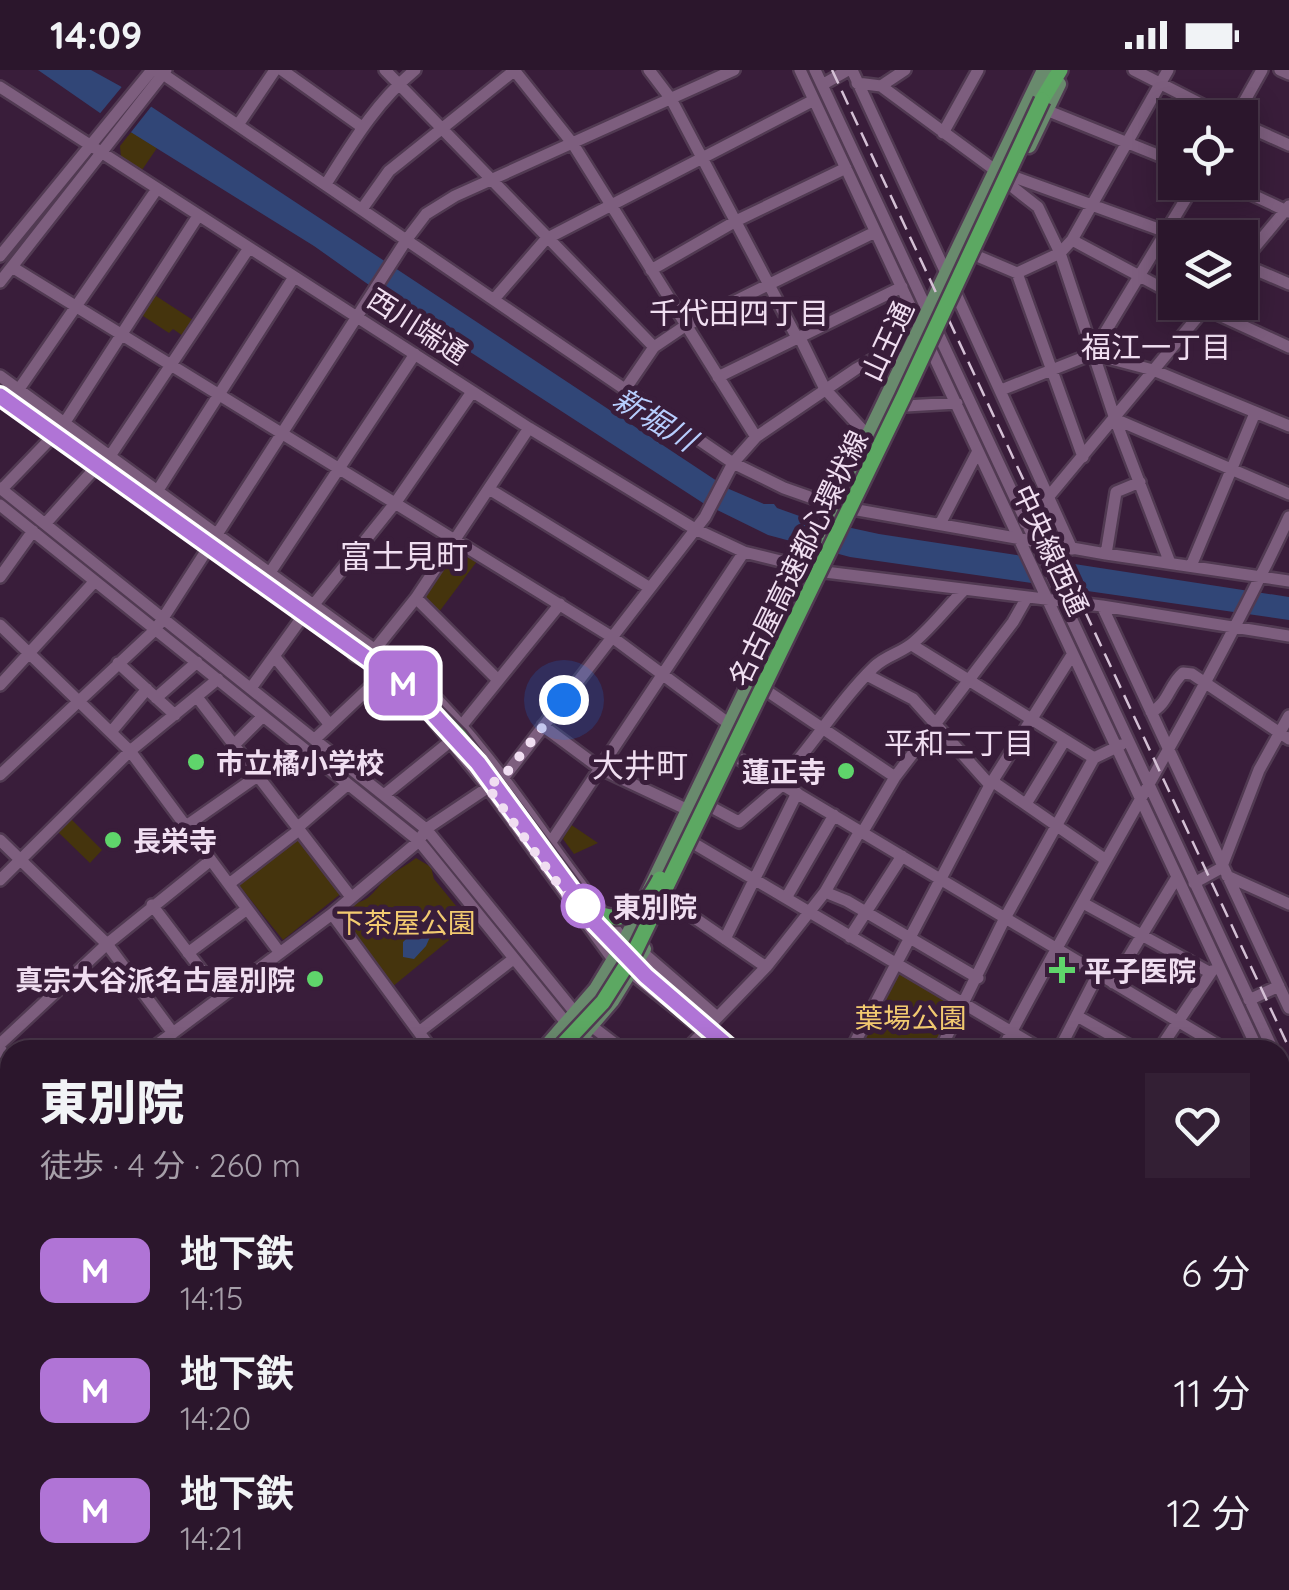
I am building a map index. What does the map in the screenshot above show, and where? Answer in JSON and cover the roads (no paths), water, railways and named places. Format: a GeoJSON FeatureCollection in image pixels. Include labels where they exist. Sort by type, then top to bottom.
{"type":"FeatureCollection","features":[{"type":"Feature","properties":{"kind":"highway","name":"名古屋高速都心環状線"},"geometry":{"type":"LineString","coordinates":[[567,1040],[602,1002],[634,953],[1060,70]]}},
{"type":"Feature","properties":{"kind":"highway"},"geometry":{"type":"LineString","coordinates":[[368,654],[403,680],[459,736],[582,902],[603,916],[618,917],[643,907],[736,722],[750,715]]}},
{"type":"Feature","properties":{"kind":"main road","name":"山王通"},"geometry":{"type":"LineString","coordinates":[[553,1040],[572,1020],[625,941],[1044,70]]}},
{"type":"Feature","properties":{"kind":"main road","name":"山王通"},"geometry":{"type":"LineString","coordinates":[[580,1040],[631,973],[642,952],[936,344],[1044,105]]}},
{"type":"Feature","properties":{"kind":"street"},"geometry":{"type":"LineString","coordinates":[[238,125],[278,70],[362,128]]}},
{"type":"Feature","properties":{"kind":"street"},"geometry":{"type":"LineString","coordinates":[[384,70],[654,347]]}},
{"type":"Feature","properties":{"kind":"street"},"geometry":{"type":"LineString","coordinates":[[326,184],[362,128],[398,84],[415,70]]}},
{"type":"Feature","properties":{"kind":"street"},"geometry":{"type":"LineString","coordinates":[[362,209],[389,171],[514,70],[573,144],[756,437]]}},
{"type":"Feature","properties":{"kind":"street"},"geometry":{"type":"LineString","coordinates":[[649,70],[702,156],[825,390],[869,437]]}},
{"type":"Feature","properties":{"kind":"street"},"geometry":{"type":"LineString","coordinates":[[0,774],[159,624],[417,223],[440,204],[734,70]]}},
{"type":"Feature","properties":{"kind":"street","name":"中央線西通"},"geometry":{"type":"LineString","coordinates":[[800,70],[920,328],[936,344],[1025,523],[1027,544]]}},
{"type":"Feature","properties":{"kind":"street","name":"中央線西通"},"geometry":{"type":"LineString","coordinates":[[814,70],[928,312],[957,404],[978,451],[1123,744],[1141,799],[1214,969],[1253,1040]]}},
{"type":"Feature","properties":{"kind":"street"},"geometry":{"type":"LineString","coordinates":[[822,85],[850,70],[946,273]]}},
{"type":"Feature","properties":{"kind":"street"},"geometry":{"type":"LineString","coordinates":[[881,86],[905,70]]}},
{"type":"Feature","properties":{"kind":"street"},"geometry":{"type":"LineString","coordinates":[[943,132],[978,70]]}},
{"type":"Feature","properties":{"kind":"street"},"geometry":{"type":"LineString","coordinates":[[1134,70],[1196,100]]}},
{"type":"Feature","properties":{"kind":"street"},"geometry":{"type":"LineString","coordinates":[[977,256],[1017,273],[1060,253],[1072,240],[1168,70]]}},
{"type":"Feature","properties":{"kind":"street"},"geometry":{"type":"LineString","coordinates":[[1243,100],[1262,70]]}},
{"type":"Feature","properties":{"kind":"street"},"geometry":{"type":"LineString","coordinates":[[1280,70],[1289,74]]}},
{"type":"Feature","properties":{"kind":"street"},"geometry":{"type":"LineString","coordinates":[[0,282],[106,136],[159,71],[734,462],[832,512],[856,509],[1027,544],[1289,581]]}},
{"type":"Feature","properties":{"kind":"street"},"geometry":{"type":"LineString","coordinates":[[857,83],[881,86],[995,170]]}},
{"type":"Feature","properties":{"kind":"street","name":"西川端通"},"geometry":{"type":"LineString","coordinates":[[3,95],[96,150],[529,428],[696,529],[744,552],[825,572],[1026,598],[1052,597],[1289,636]]}},
{"type":"Feature","properties":{"kind":"street"},"geometry":{"type":"LineString","coordinates":[[496,298],[546,239],[814,100]]}},
{"type":"Feature","properties":{"kind":"street"},"geometry":{"type":"LineString","coordinates":[[1044,105],[1158,156]]}},
{"type":"Feature","properties":{"kind":"street"},"geometry":{"type":"LineString","coordinates":[[1258,132],[1289,145]]}},
{"type":"Feature","properties":{"kind":"street"},"geometry":{"type":"LineString","coordinates":[[0,256],[96,150]]}},
{"type":"Feature","properties":{"kind":"street"},"geometry":{"type":"LineString","coordinates":[[651,270],[736,220],[846,168]]}},
{"type":"Feature","properties":{"kind":"street"},"geometry":{"type":"LineString","coordinates":[[1012,181],[1158,228]]}},
{"type":"Feature","properties":{"kind":"street"},"geometry":{"type":"LineString","coordinates":[[1012,181],[1038,207],[1060,253],[1114,419],[1170,563]]}},
{"type":"Feature","properties":{"kind":"street"},"geometry":{"type":"LineString","coordinates":[[19,389],[157,190]]}},
{"type":"Feature","properties":{"kind":"street"},"geometry":{"type":"LineString","coordinates":[[1258,197],[1288,210],[1258,244]]}},
{"type":"Feature","properties":{"kind":"street"},"geometry":{"type":"LineString","coordinates":[[65,422],[198,216]]}},
{"type":"Feature","properties":{"kind":"street"},"geometry":{"type":"LineString","coordinates":[[626,388],[654,347],[684,326],[875,232]]}},
{"type":"Feature","properties":{"kind":"street"},"geometry":{"type":"LineString","coordinates":[[1072,240],[1158,286]]}},
{"type":"Feature","properties":{"kind":"street"},"geometry":{"type":"LineString","coordinates":[[1092,354],[1158,246]]}},
{"type":"Feature","properties":{"kind":"street"},"geometry":{"type":"LineString","coordinates":[[110,456],[249,248]]}},
{"type":"Feature","properties":{"kind":"street"},"geometry":{"type":"LineString","coordinates":[[12,267],[612,637],[728,723],[736,756],[1209,1040]]}},
{"type":"Feature","properties":{"kind":"street"},"geometry":{"type":"LineString","coordinates":[[1258,271],[1289,284]]}},
{"type":"Feature","properties":{"kind":"street"},"geometry":{"type":"LineString","coordinates":[[1017,273],[1082,457]]}},
{"type":"Feature","properties":{"kind":"street"},"geometry":{"type":"LineString","coordinates":[[158,490],[294,277]]}},
{"type":"Feature","properties":{"kind":"street"},"geometry":{"type":"LineString","coordinates":[[718,378],[902,287]]}},
{"type":"Feature","properties":{"kind":"street"},"geometry":{"type":"LineString","coordinates":[[957,296],[1072,548]]}},
{"type":"Feature","properties":{"kind":"street"},"geometry":{"type":"LineString","coordinates":[[1025,523],[1195,320]]}},
{"type":"Feature","properties":{"kind":"street"},"geometry":{"type":"LineString","coordinates":[[1235,320],[1289,347]]}},
{"type":"Feature","properties":{"kind":"street"},"geometry":{"type":"LineString","coordinates":[[270,572],[415,354]]}},
{"type":"Feature","properties":{"kind":"street"},"geometry":{"type":"LineString","coordinates":[[163,1040],[332,914],[422,835],[504,776],[696,529],[734,462],[756,437],[885,354],[906,359]]}},
{"type":"Feature","properties":{"kind":"street"},"geometry":{"type":"LineString","coordinates":[[1001,390],[1092,354],[1153,370],[1289,426]]}},
{"type":"Feature","properties":{"kind":"street"},"geometry":{"type":"LineString","coordinates":[[0,376],[315,603],[452,740],[614,961]]}},
{"type":"Feature","properties":{"kind":"street"},"geometry":{"type":"LineString","coordinates":[[315,603],[396,502],[472,392]]}},
{"type":"Feature","properties":{"kind":"street"},"geometry":{"type":"LineString","coordinates":[[0,396],[303,616],[423,684],[463,724],[504,776],[625,941]]}},
{"type":"Feature","properties":{"kind":"street"},"geometry":{"type":"LineString","coordinates":[[906,406],[957,404]]}},
{"type":"Feature","properties":{"kind":"street"},"geometry":{"type":"LineString","coordinates":[[1191,566],[1255,413]]}},
{"type":"Feature","properties":{"kind":"street"},"geometry":{"type":"LineString","coordinates":[[1114,419],[1289,494]]}},
{"type":"Feature","properties":{"kind":"street"},"geometry":{"type":"LineString","coordinates":[[368,654],[416,598],[529,428]]}},
{"type":"Feature","properties":{"kind":"street"},"geometry":{"type":"LineString","coordinates":[[54,435],[1,488],[159,624],[197,662],[348,784],[422,835],[512,960],[572,1020],[604,1040]]}},
{"type":"Feature","properties":{"kind":"street"},"geometry":{"type":"LineString","coordinates":[[940,524],[978,451]]}},
{"type":"Feature","properties":{"kind":"street"},"geometry":{"type":"LineString","coordinates":[[46,524],[97,466]]}},
{"type":"Feature","properties":{"kind":"street"},"geometry":{"type":"LineString","coordinates":[[1106,554],[1116,492],[1140,482]]}},
{"type":"Feature","properties":{"kind":"street"},"geometry":{"type":"LineString","coordinates":[[489,489],[650,588]]}},
{"type":"Feature","properties":{"kind":"street"},"geometry":{"type":"LineString","coordinates":[[0,505],[95,581],[251,688],[384,795],[422,835],[572,1020]]}},
{"type":"Feature","properties":{"kind":"street"},"geometry":{"type":"LineString","coordinates":[[1007,1040],[1208,681],[1289,517]]}},
{"type":"Feature","properties":{"kind":"street"},"geometry":{"type":"LineString","coordinates":[[0,577],[33,532]]}},
{"type":"Feature","properties":{"kind":"street"},"geometry":{"type":"LineString","coordinates":[[551,842],[744,552]]}},
{"type":"Feature","properties":{"kind":"street"},"geometry":{"type":"LineString","coordinates":[[0,685],[95,581]]}},
{"type":"Feature","properties":{"kind":"street"},"geometry":{"type":"LineString","coordinates":[[711,807],[739,822],[810,749],[867,676],[888,655],[912,645],[963,591]]}},
{"type":"Feature","properties":{"kind":"street","name":"中央線西通"},"geometry":{"type":"LineString","coordinates":[[1052,597],[1072,655],[1150,786],[1267,1040]]}},
{"type":"Feature","properties":{"kind":"street"},"geometry":{"type":"LineString","coordinates":[[416,598],[498,680]]}},
{"type":"Feature","properties":{"kind":"street"},"geometry":{"type":"LineString","coordinates":[[694,1040],[766,967],[824,892],[895,777],[1013,622],[1026,598]]}},
{"type":"Feature","properties":{"kind":"street"},"geometry":{"type":"LineString","coordinates":[[463,724],[560,604]]}},
{"type":"Feature","properties":{"kind":"street"},"geometry":{"type":"LineString","coordinates":[[1102,606],[1224,870],[1283,987],[1289,1008]]}},
{"type":"Feature","properties":{"kind":"street"},"geometry":{"type":"LineString","coordinates":[[251,688],[303,616]]}},
{"type":"Feature","properties":{"kind":"street"},"geometry":{"type":"LineString","coordinates":[[0,624],[130,751],[280,953]]}},
{"type":"Feature","properties":{"kind":"street"},"geometry":{"type":"LineString","coordinates":[[912,645],[1094,758]]}},
{"type":"Feature","properties":{"kind":"street"},"geometry":{"type":"LineString","coordinates":[[856,1040],[991,783],[1072,655]]}},
{"type":"Feature","properties":{"kind":"street"},"geometry":{"type":"LineString","coordinates":[[274,656],[330,725]]}},
{"type":"Feature","properties":{"kind":"street"},"geometry":{"type":"LineString","coordinates":[[111,732],[151,694],[197,662]]}},
{"type":"Feature","properties":{"kind":"street"},"geometry":{"type":"LineString","coordinates":[[118,663],[175,716]]}},
{"type":"Feature","properties":{"kind":"street"},"geometry":{"type":"LineString","coordinates":[[1151,712],[1162,707],[1175,680],[1183,673],[1208,681],[1284,736]]}},
{"type":"Feature","properties":{"kind":"street"},"geometry":{"type":"LineString","coordinates":[[315,739],[384,674]]}},
{"type":"Feature","properties":{"kind":"street"},"geometry":{"type":"LineString","coordinates":[[867,676],[913,699],[991,783],[1106,860]]}},
{"type":"Feature","properties":{"kind":"street"},"geometry":{"type":"LineString","coordinates":[[0,880],[130,751],[218,679]]}},
{"type":"Feature","properties":{"kind":"street"},"geometry":{"type":"LineString","coordinates":[[767,691],[895,777]]}},
{"type":"Feature","properties":{"kind":"street"},"geometry":{"type":"LineString","coordinates":[[196,697],[351,898]]}},
{"type":"Feature","properties":{"kind":"street"},"geometry":{"type":"LineString","coordinates":[[235,744],[263,716]]}},
{"type":"Feature","properties":{"kind":"street"},"geometry":{"type":"LineString","coordinates":[[1194,882],[1224,870],[1259,770],[1284,736],[1289,716]]}},
{"type":"Feature","properties":{"kind":"street"},"geometry":{"type":"LineString","coordinates":[[543,726],[601,769],[686,809]]}},
{"type":"Feature","properties":{"kind":"street"},"geometry":{"type":"LineString","coordinates":[[384,795],[452,740]]}},
{"type":"Feature","properties":{"kind":"street"},"geometry":{"type":"LineString","coordinates":[[1026,804],[1065,740]]}},
{"type":"Feature","properties":{"kind":"street"},"geometry":{"type":"LineString","coordinates":[[945,1040],[1005,918],[1094,758],[1123,744]]}},
{"type":"Feature","properties":{"kind":"street"},"geometry":{"type":"LineString","coordinates":[[186,826],[259,775]]}},
{"type":"Feature","properties":{"kind":"street"},"geometry":{"type":"LineString","coordinates":[[229,884],[348,784]]}},
{"type":"Feature","properties":{"kind":"street"},"geometry":{"type":"LineString","coordinates":[[725,939],[797,793]]}},
{"type":"Feature","properties":{"kind":"street"},"geometry":{"type":"LineString","coordinates":[[786,898],[834,815]]}},
{"type":"Feature","properties":{"kind":"street"},"geometry":{"type":"LineString","coordinates":[[0,840],[106,944],[173,1032]]}},
{"type":"Feature","properties":{"kind":"street"},"geometry":{"type":"LineString","coordinates":[[693,842],[1024,1040]]}},
{"type":"Feature","properties":{"kind":"street"},"geometry":{"type":"LineString","coordinates":[[850,936],[902,856]]}},
{"type":"Feature","properties":{"kind":"street"},"geometry":{"type":"LineString","coordinates":[[7,1040],[106,944],[211,860]]}},
{"type":"Feature","properties":{"kind":"street"},"geometry":{"type":"LineString","coordinates":[[1224,870],[1289,904]]}},
{"type":"Feature","properties":{"kind":"street"},"geometry":{"type":"LineString","coordinates":[[1113,983],[1177,877]]}},
{"type":"Feature","properties":{"kind":"street"},"geometry":{"type":"LineString","coordinates":[[824,892],[867,912],[978,978]]}},
{"type":"Feature","properties":{"kind":"street"},"geometry":{"type":"LineString","coordinates":[[667,899],[766,967]]}},
{"type":"Feature","properties":{"kind":"street"},"geometry":{"type":"LineString","coordinates":[[1082,904],[1214,969],[1165,1040]]}},
{"type":"Feature","properties":{"kind":"street"},"geometry":{"type":"LineString","coordinates":[[152,906],[221,996]]}},
{"type":"Feature","properties":{"kind":"street"},"geometry":{"type":"LineString","coordinates":[[188,952],[247,909]]}},
{"type":"Feature","properties":{"kind":"street"},"geometry":{"type":"LineString","coordinates":[[332,914],[425,1040]]}},
{"type":"Feature","properties":{"kind":"street"},"geometry":{"type":"LineString","coordinates":[[642,952],[717,1017]]}},
{"type":"Feature","properties":{"kind":"street"},"geometry":{"type":"LineString","coordinates":[[419,1032],[512,960]]}},
{"type":"Feature","properties":{"kind":"street"},"geometry":{"type":"LineString","coordinates":[[631,973],[715,1040]]}},
{"type":"Feature","properties":{"kind":"street"},"geometry":{"type":"LineString","coordinates":[[1064,1040],[1098,974]]}},
{"type":"Feature","properties":{"kind":"street"},"geometry":{"type":"LineString","coordinates":[[1249,1000],[1283,987]]}},
{"type":"Feature","properties":{"kind":"street"},"geometry":{"type":"LineString","coordinates":[[1077,1016],[1119,1040]]}},
{"type":"Feature","properties":{"kind":"street"},"geometry":{"type":"LineString","coordinates":[[588,1032],[593,1040]]}},
{"type":"Feature","properties":{"kind":"water","name":"新堀川"},"geometry":{"type":"Polygon","coordinates":[[[38,70],[91,70],[120,86],[729,489],[805,518],[807,515],[810,519],[879,534],[1289,597],[1289,620],[850,557],[768,535],[703,503],[393,302],[314,246],[38,70]]]}},
{"type":"Feature","properties":{"kind":"water"},"geometry":{"type":"Polygon","coordinates":[[[431,915],[449,918],[450,927],[434,928],[426,946],[414,959],[403,957],[403,942],[431,915]]]}},
{"type":"Feature","properties":{"kind":"railway"},"geometry":{"type":"LineString","coordinates":[[832,70],[1285,1040]]}},
{"type":"Feature","properties":{"kind":"metro line","name":"M"},"geometry":{"type":"LineString","coordinates":[[0,396],[410,689],[478,763],[596,924],[646,976],[719,1040]]}},
{"type":"Feature","properties":{"kind":"place","name":"市立橘小学校"},"geometry":{"type":"Point","coordinates":[196,762]}},
{"type":"Feature","properties":{"kind":"place","name":"蓮正寺"},"geometry":{"type":"Point","coordinates":[846,771]}},
{"type":"Feature","properties":{"kind":"place","name":"長栄寺"},"geometry":{"type":"Point","coordinates":[113,840]}},
{"type":"Feature","properties":{"kind":"place","name":"東別院"},"geometry":{"type":"Point","coordinates":[583,906]}},
{"type":"Feature","properties":{"kind":"place","name":"平子医院"},"geometry":{"type":"Point","coordinates":[1062,970]}},
{"type":"Feature","properties":{"kind":"place","name":"真宗大谷派名古屋別院"},"geometry":{"type":"Point","coordinates":[315,979]}},
{"type":"Feature","properties":{"kind":"district","name":"千代田四丁目"},"geometry":{"type":"Point","coordinates":[739,313]}},
{"type":"Feature","properties":{"kind":"district","name":"福江一丁目"},"geometry":{"type":"Point","coordinates":[1156,347]}},
{"type":"Feature","properties":{"kind":"district","name":"富士見町"},"geometry":{"type":"Point","coordinates":[404,556]}},
{"type":"Feature","properties":{"kind":"district","name":"平和二丁目"},"geometry":{"type":"Point","coordinates":[959,743]}},
{"type":"Feature","properties":{"kind":"district","name":"大井町"},"geometry":{"type":"Point","coordinates":[640,765]}},
{"type":"Feature","properties":{"kind":"park label","name":"下茶屋公園"},"geometry":{"type":"Point","coordinates":[406,922]}},
{"type":"Feature","properties":{"kind":"park label","name":"葉場公園"},"geometry":{"type":"Point","coordinates":[911,1017]}}]}
